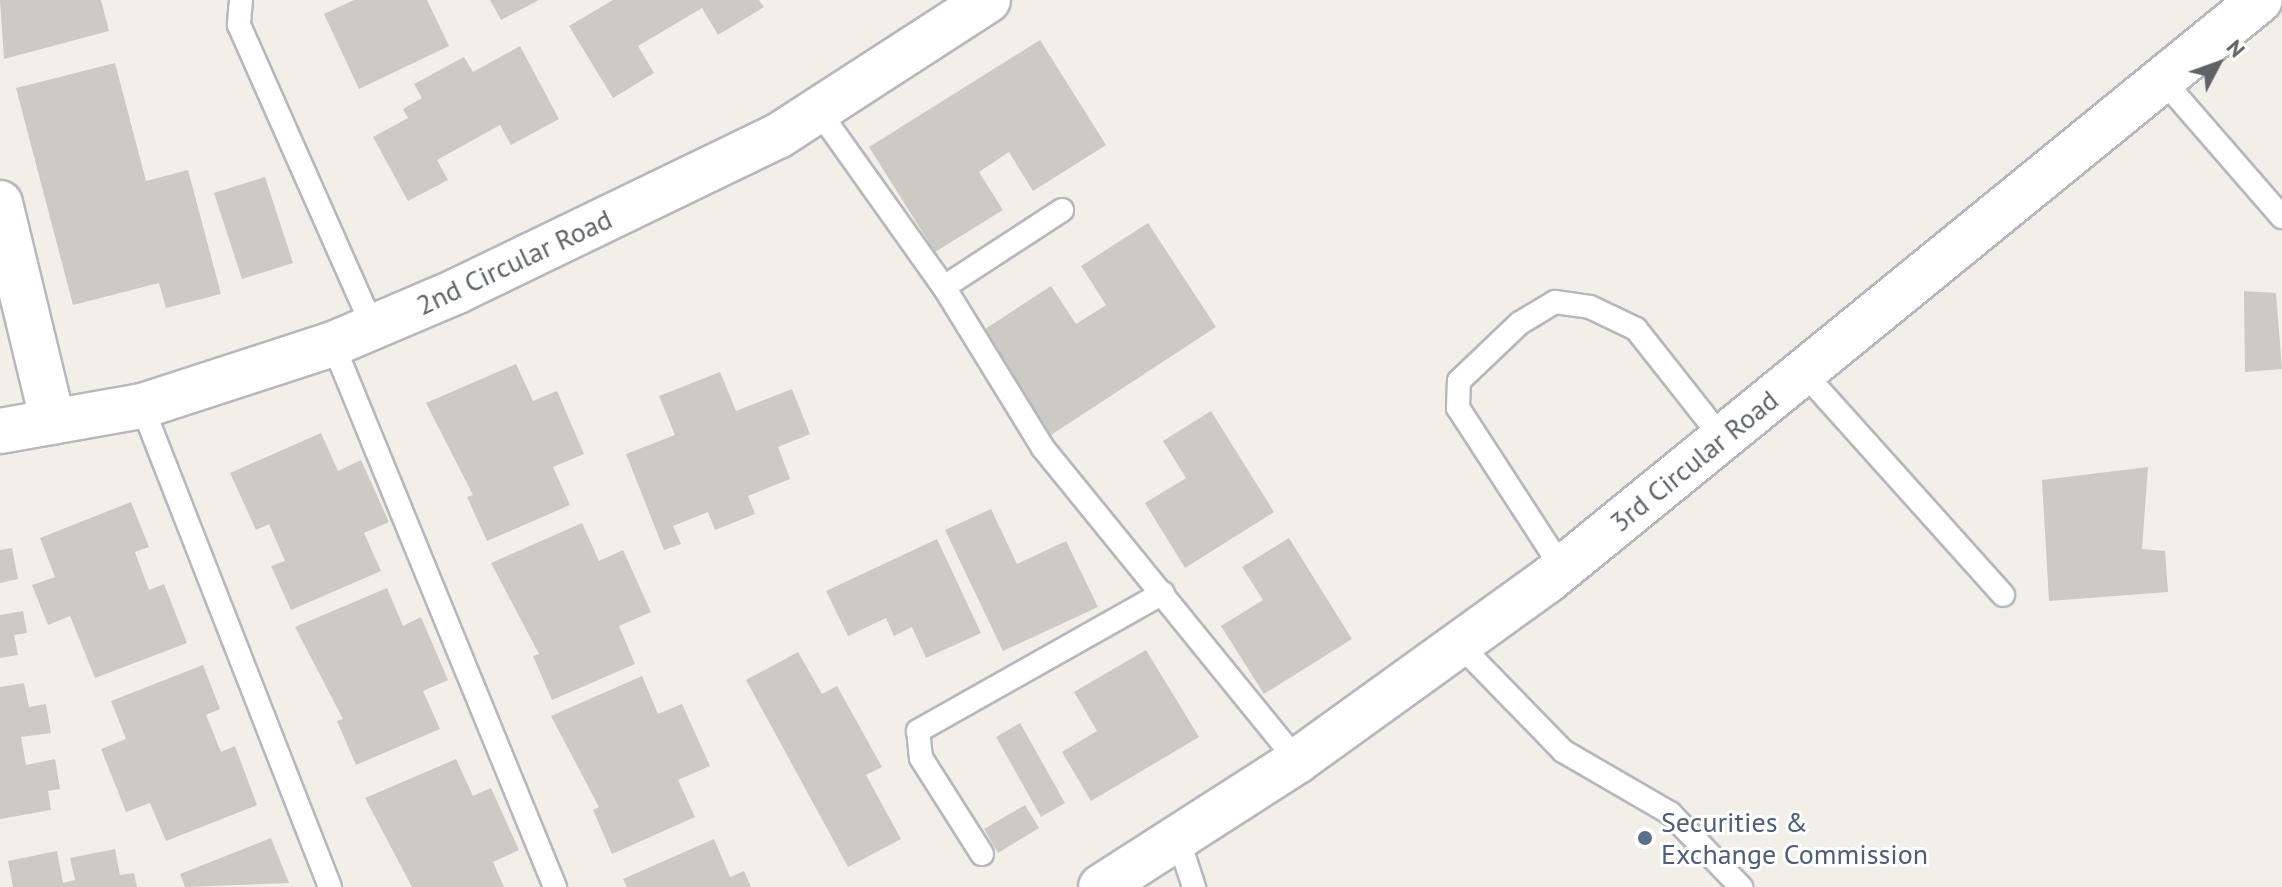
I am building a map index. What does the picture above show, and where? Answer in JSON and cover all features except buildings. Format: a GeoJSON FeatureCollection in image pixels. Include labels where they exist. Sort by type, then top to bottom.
{"type":"FeatureCollection","features":[{"type":"Feature","properties":{"kind":"street","name":"2nd Circular Road"},"geometry":{"type":"LineString","coordinates":[[0,431],[142,406],[333,344],[373,327],[778,136],[988,0]]}},
{"type":"Feature","properties":{"kind":"street","name":"3rd Circular Road"},"geometry":{"type":"LineString","coordinates":[[1101,887],[1297,761],[1562,568],[2260,0]]}},
{"type":"Feature","properties":{"kind":"street"},"geometry":{"type":"LineString","coordinates":[[0,203],[53,422]]}},
{"type":"Feature","properties":{"kind":"lane"},"geometry":{"type":"LineString","coordinates":[[241,0],[239,25],[373,327]]}},
{"type":"Feature","properties":{"kind":"lane"},"geometry":{"type":"LineString","coordinates":[[2162,79],[2282,217]]}},
{"type":"Feature","properties":{"kind":"lane"},"geometry":{"type":"LineString","coordinates":[[818,110],[944,287],[1043,448],[1297,761]]}},
{"type":"Feature","properties":{"kind":"lane"},"geometry":{"type":"LineString","coordinates":[[944,287],[1062,210]]}},
{"type":"Feature","properties":{"kind":"lane"},"geometry":{"type":"LineString","coordinates":[[1562,568],[1458,408],[1459,381],[1520,323],[1555,302],[1590,307],[1636,329],[1722,438]]}},
{"type":"Feature","properties":{"kind":"lane"},"geometry":{"type":"LineString","coordinates":[[333,344],[555,887]]}},
{"type":"Feature","properties":{"kind":"lane"},"geometry":{"type":"LineString","coordinates":[[1804,373],[2003,595]]}},
{"type":"Feature","properties":{"kind":"lane"},"geometry":{"type":"LineString","coordinates":[[142,406],[330,887]]}},
{"type":"Feature","properties":{"kind":"lane"},"geometry":{"type":"LineString","coordinates":[[982,854],[921,758],[918,731],[1163,593]]}},
{"type":"Feature","properties":{"kind":"lane"},"geometry":{"type":"LineString","coordinates":[[1459,644],[1563,751],[1670,813],[1741,887]]}},
{"type":"Feature","properties":{"kind":"lane"},"geometry":{"type":"LineString","coordinates":[[1178,838],[1194,887]]}},
{"type":"Feature","properties":{"kind":"place","name":"Securities & Exchange Commission"},"geometry":{"type":"Point","coordinates":[1645,838]}}]}
